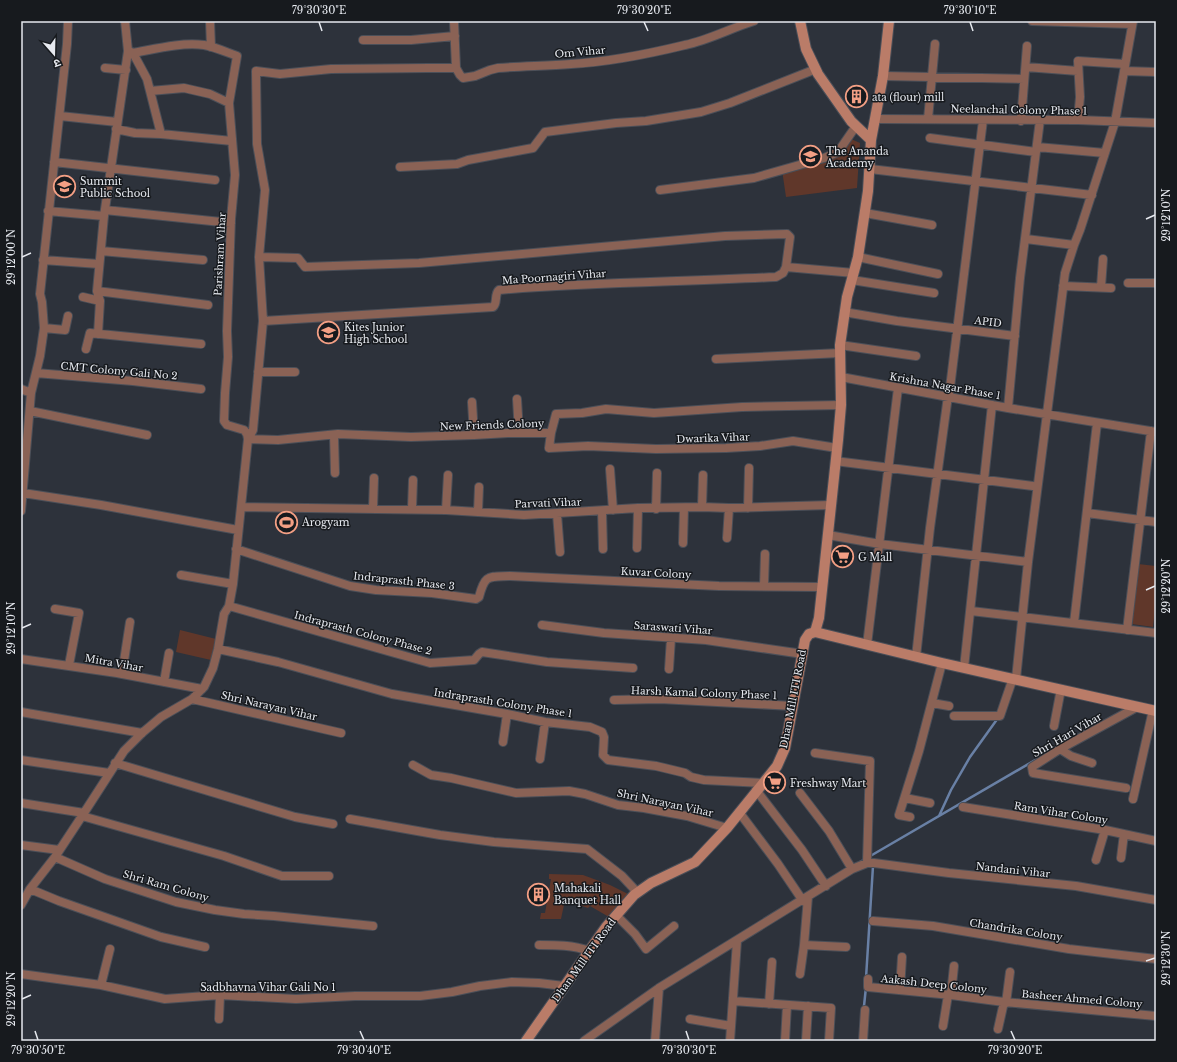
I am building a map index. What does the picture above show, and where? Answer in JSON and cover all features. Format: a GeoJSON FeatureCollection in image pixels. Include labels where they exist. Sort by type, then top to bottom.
{"type":"FeatureCollection","features":[{"type":"Feature","properties":{"kind":"street"},"geometry":{"type":"LineString","coordinates":[[21,511],[31,393],[44,328],[40,294],[48,211],[60,116],[68,21]]}},
{"type":"Feature","properties":{"kind":"street"},"geometry":{"type":"LineString","coordinates":[[98,334],[100,301],[97,291],[99,264],[116,125],[130,52],[125,21]]}},
{"type":"Feature","properties":{"kind":"street"},"geometry":{"type":"LineString","coordinates":[[130,52],[187,45],[211,47],[210,21]]}},
{"type":"Feature","properties":{"kind":"street"},"geometry":{"type":"LineString","coordinates":[[21,905],[30,889],[57,854],[83,815],[124,750],[161,717],[192,699],[202,689],[213,668],[224,614],[229,606],[233,584],[248,439],[253,430],[263,321],[259,257],[265,190],[257,144],[256,71],[280,74],[331,70],[456,68],[454,21]]}},
{"type":"Feature","properties":{"kind":"street","name":"Om Vihar"},"geometry":{"type":"LineString","coordinates":[[456,68],[463,78],[468,78],[498,68],[601,61],[686,45],[708,39],[754,21]]}},
{"type":"Feature","properties":{"kind":"street"},"geometry":{"type":"LineString","coordinates":[[800,21],[806,49],[816,69],[850,121],[871,140]]}},
{"type":"Feature","properties":{"kind":"street"},"geometry":{"type":"LineString","coordinates":[[889,21],[883,76],[871,140],[870,169],[865,213],[858,257],[844,312],[840,349],[841,405],[823,587],[819,618],[815,632],[942,663],[1155,710],[1133,799]]}},
{"type":"Feature","properties":{"kind":"street"},"geometry":{"type":"LineString","coordinates":[[954,716],[1000,716],[1014,678],[1046,414],[1065,273],[1115,122],[1133,22],[1032,21]]}},
{"type":"Feature","properties":{"kind":"street"},"geometry":{"type":"LineString","coordinates":[[363,40],[411,40],[455,36]]}},
{"type":"Feature","properties":{"kind":"street"},"geometry":{"type":"LineString","coordinates":[[928,119],[935,44]]}},
{"type":"Feature","properties":{"kind":"street"},"geometry":{"type":"LineString","coordinates":[[1021,120],[1028,46]]}},
{"type":"Feature","properties":{"kind":"street","name":"Parishram Vihar"},"geometry":{"type":"LineString","coordinates":[[211,47],[237,56],[229,103],[235,175],[231,223],[227,330],[228,357],[224,421],[228,425],[244,430],[248,434],[248,439]]}},
{"type":"Feature","properties":{"kind":"street"},"geometry":{"type":"LineString","coordinates":[[130,52],[147,79],[161,134]]}},
{"type":"Feature","properties":{"kind":"street"},"geometry":{"type":"LineString","coordinates":[[1078,120],[1080,97],[1078,61],[1156,72]]}},
{"type":"Feature","properties":{"kind":"street"},"geometry":{"type":"LineString","coordinates":[[1026,67],[1078,71]]}},
{"type":"Feature","properties":{"kind":"street"},"geometry":{"type":"LineString","coordinates":[[105,68],[126,70]]}},
{"type":"Feature","properties":{"kind":"street"},"geometry":{"type":"LineString","coordinates":[[400,167],[457,164],[468,160],[533,148],[545,132],[616,123],[646,121],[701,112],[730,103],[816,69]]}},
{"type":"Feature","properties":{"kind":"street"},"geometry":{"type":"LineString","coordinates":[[883,76],[1024,79]]}},
{"type":"Feature","properties":{"kind":"street"},"geometry":{"type":"LineString","coordinates":[[150,91],[184,88],[210,94],[229,103]]}},
{"type":"Feature","properties":{"kind":"street"},"geometry":{"type":"LineString","coordinates":[[60,116],[116,125],[135,133],[232,141]]}},
{"type":"Feature","properties":{"kind":"street","name":"Neelanchal Colony Phase 1"},"geometry":{"type":"LineString","coordinates":[[875,119],[1078,120],[1156,123]]}},
{"type":"Feature","properties":{"kind":"street"},"geometry":{"type":"LineString","coordinates":[[916,657],[937,473],[958,329],[983,120]]}},
{"type":"Feature","properties":{"kind":"street"},"geometry":{"type":"LineString","coordinates":[[1008,408],[1020,278],[1040,120]]}},
{"type":"Feature","properties":{"kind":"street"},"geometry":{"type":"LineString","coordinates":[[660,190],[754,178],[824,158],[838,152],[856,126]]}},
{"type":"Feature","properties":{"kind":"street"},"geometry":{"type":"LineString","coordinates":[[930,138],[1036,149],[1105,153]]}},
{"type":"Feature","properties":{"kind":"street"},"geometry":{"type":"LineString","coordinates":[[54,162],[215,180]]}},
{"type":"Feature","properties":{"kind":"street"},"geometry":{"type":"LineString","coordinates":[[870,169],[1092,195]]}},
{"type":"Feature","properties":{"kind":"street"},"geometry":{"type":"LineString","coordinates":[[48,211],[105,213],[231,223]]}},
{"type":"Feature","properties":{"kind":"street"},"geometry":{"type":"LineString","coordinates":[[865,213],[932,225]]}},
{"type":"Feature","properties":{"kind":"street"},"geometry":{"type":"LineString","coordinates":[[259,257],[298,258],[305,266],[419,263],[725,236],[787,234],[790,237],[786,268],[853,276],[934,293]]}},
{"type":"Feature","properties":{"kind":"street"},"geometry":{"type":"LineString","coordinates":[[1026,239],[1074,245]]}},
{"type":"Feature","properties":{"kind":"street"},"geometry":{"type":"LineString","coordinates":[[101,251],[202,260]]}},
{"type":"Feature","properties":{"kind":"street"},"geometry":{"type":"LineString","coordinates":[[858,257],[938,274]]}},
{"type":"Feature","properties":{"kind":"street"},"geometry":{"type":"LineString","coordinates":[[1101,287],[1103,259]]}},
{"type":"Feature","properties":{"kind":"street"},"geometry":{"type":"LineString","coordinates":[[43,260],[99,264]]}},
{"type":"Feature","properties":{"kind":"street","name":"Ma Poornagiri Vihar"},"geometry":{"type":"LineString","coordinates":[[263,321],[493,307],[496,304],[497,292],[499,290],[553,286],[702,281],[776,276],[783,273],[786,268]]}},
{"type":"Feature","properties":{"kind":"street"},"geometry":{"type":"LineString","coordinates":[[1128,283],[1156,283]]}},
{"type":"Feature","properties":{"kind":"street"},"geometry":{"type":"LineString","coordinates":[[1063,286],[1111,288]]}},
{"type":"Feature","properties":{"kind":"street"},"geometry":{"type":"LineString","coordinates":[[97,291],[208,305]]}},
{"type":"Feature","properties":{"kind":"street"},"geometry":{"type":"LineString","coordinates":[[83,298],[100,301]]}},
{"type":"Feature","properties":{"kind":"street","name":"APID"},"geometry":{"type":"LineString","coordinates":[[844,312],[1015,336]]}},
{"type":"Feature","properties":{"kind":"street"},"geometry":{"type":"LineString","coordinates":[[44,328],[65,330],[68,316]]}},
{"type":"Feature","properties":{"kind":"street"},"geometry":{"type":"LineString","coordinates":[[86,349],[90,334],[201,344]]}},
{"type":"Feature","properties":{"kind":"street"},"geometry":{"type":"LineString","coordinates":[[716,359],[840,349],[916,356]]}},
{"type":"Feature","properties":{"kind":"street"},"geometry":{"type":"LineString","coordinates":[[258,372],[295,372]]}},
{"type":"Feature","properties":{"kind":"street","name":"CMT Colony Gali No 2"},"geometry":{"type":"LineString","coordinates":[[36,373],[133,381],[201,389]]}},
{"type":"Feature","properties":{"kind":"street","name":"Krishna Nagar Phase 1"},"geometry":{"type":"LineString","coordinates":[[841,377],[1008,408],[1154,432]]}},
{"type":"Feature","properties":{"kind":"street"},"geometry":{"type":"LineString","coordinates":[[867,645],[898,388]]}},
{"type":"Feature","properties":{"kind":"street"},"geometry":{"type":"LineString","coordinates":[[21,389],[31,393]]}},
{"type":"Feature","properties":{"kind":"street"},"geometry":{"type":"LineString","coordinates":[[517,399],[519,433]]}},
{"type":"Feature","properties":{"kind":"street"},"geometry":{"type":"LineString","coordinates":[[472,402],[474,436]]}},
{"type":"Feature","properties":{"kind":"street","name":"New Friends Colony"},"geometry":{"type":"LineString","coordinates":[[248,439],[278,440],[334,435],[411,437],[550,433],[556,414],[582,413],[606,409],[654,413],[764,406],[841,405]]}},
{"type":"Feature","properties":{"kind":"street"},"geometry":{"type":"LineString","coordinates":[[964,668],[992,405]]}},
{"type":"Feature","properties":{"kind":"street"},"geometry":{"type":"LineString","coordinates":[[30,411],[147,435]]}},
{"type":"Feature","properties":{"kind":"street"},"geometry":{"type":"LineString","coordinates":[[1074,623],[1097,423]]}},
{"type":"Feature","properties":{"kind":"street"},"geometry":{"type":"LineString","coordinates":[[1127,630],[1140,520],[1154,432]]}},
{"type":"Feature","properties":{"kind":"street","name":"Dwarika Vihar"},"geometry":{"type":"LineString","coordinates":[[550,433],[549,448],[588,446],[623,449],[726,448],[760,446],[793,441],[837,448]]}},
{"type":"Feature","properties":{"kind":"street"},"geometry":{"type":"LineString","coordinates":[[334,435],[335,472]]}},
{"type":"Feature","properties":{"kind":"street"},"geometry":{"type":"LineString","coordinates":[[835,461],[1033,486]]}},
{"type":"Feature","properties":{"kind":"street"},"geometry":{"type":"LineString","coordinates":[[748,508],[749,468]]}},
{"type":"Feature","properties":{"kind":"street"},"geometry":{"type":"LineString","coordinates":[[610,469],[613,510]]}},
{"type":"Feature","properties":{"kind":"street"},"geometry":{"type":"LineString","coordinates":[[656,509],[657,473]]}},
{"type":"Feature","properties":{"kind":"street"},"geometry":{"type":"LineString","coordinates":[[446,510],[448,475]]}},
{"type":"Feature","properties":{"kind":"street"},"geometry":{"type":"LineString","coordinates":[[702,507],[703,475]]}},
{"type":"Feature","properties":{"kind":"street"},"geometry":{"type":"LineString","coordinates":[[373,509],[374,478]]}},
{"type":"Feature","properties":{"kind":"street"},"geometry":{"type":"LineString","coordinates":[[412,509],[413,480]]}},
{"type":"Feature","properties":{"kind":"street"},"geometry":{"type":"LineString","coordinates":[[478,512],[479,487]]}},
{"type":"Feature","properties":{"kind":"street"},"geometry":{"type":"LineString","coordinates":[[23,494],[101,505],[238,530]]}},
{"type":"Feature","properties":{"kind":"street","name":"Parvati Vihar"},"geometry":{"type":"LineString","coordinates":[[241,507],[446,510],[524,516],[638,508],[748,508],[831,505]]}},
{"type":"Feature","properties":{"kind":"street"},"geometry":{"type":"LineString","coordinates":[[638,508],[638,548]]}},
{"type":"Feature","properties":{"kind":"street"},"geometry":{"type":"LineString","coordinates":[[683,543],[684,508]]}},
{"type":"Feature","properties":{"kind":"street"},"geometry":{"type":"LineString","coordinates":[[727,538],[729,508]]}},
{"type":"Feature","properties":{"kind":"street"},"geometry":{"type":"LineString","coordinates":[[602,511],[604,549]]}},
{"type":"Feature","properties":{"kind":"street"},"geometry":{"type":"LineString","coordinates":[[1087,513],[1156,522]]}},
{"type":"Feature","properties":{"kind":"street"},"geometry":{"type":"LineString","coordinates":[[557,514],[560,552]]}},
{"type":"Feature","properties":{"kind":"street"},"geometry":{"type":"LineString","coordinates":[[828,535],[880,544],[1028,562]]}},
{"type":"Feature","properties":{"kind":"street","name":"Indraprasth Phase 3"},"geometry":{"type":"LineString","coordinates":[[236,550],[350,586],[376,590],[432,593],[476,599],[479,597],[486,579],[489,577]]}},
{"type":"Feature","properties":{"kind":"street"},"geometry":{"type":"LineString","coordinates":[[764,586],[765,554]]}},
{"type":"Feature","properties":{"kind":"street"},"geometry":{"type":"LineString","coordinates":[[181,575],[233,584]]}},
{"type":"Feature","properties":{"kind":"street","name":"Kuvar Colony"},"geometry":{"type":"LineString","coordinates":[[489,577],[510,576],[719,586],[823,587]]}},
{"type":"Feature","properties":{"kind":"street","name":"Indraprasth Colony Phase 2"},"geometry":{"type":"LineString","coordinates":[[229,606],[430,663],[474,660],[482,652],[547,662],[633,668]]}},
{"type":"Feature","properties":{"kind":"street"},"geometry":{"type":"LineString","coordinates":[[55,609],[79,613],[69,666]]}},
{"type":"Feature","properties":{"kind":"street"},"geometry":{"type":"LineString","coordinates":[[971,611],[1022,616],[1156,634]]}},
{"type":"Feature","properties":{"kind":"street"},"geometry":{"type":"LineString","coordinates":[[122,674],[130,622]]}},
{"type":"Feature","properties":{"kind":"street","name":"Saraswati Vihar"},"geometry":{"type":"LineString","coordinates":[[542,625],[604,633],[706,640],[803,654]]}},
{"type":"Feature","properties":{"kind":"street","name":"Dhan Mill ITI Road"},"geometry":{"type":"LineString","coordinates":[[526,1041],[616,915],[637,892],[651,883],[695,862],[726,828],[777,766],[785,748],[805,640],[809,634],[815,632]]}},
{"type":"Feature","properties":{"kind":"street"},"geometry":{"type":"LineString","coordinates":[[669,669],[671,638]]}},
{"type":"Feature","properties":{"kind":"street","name":"Indraprasth Colony Phase 1"},"geometry":{"type":"LineString","coordinates":[[218,649],[278,662],[392,694],[545,722],[590,727],[602,732],[604,737],[604,755],[608,760],[656,766],[685,773],[691,777],[704,780],[759,787]]}},
{"type":"Feature","properties":{"kind":"street"},"geometry":{"type":"LineString","coordinates":[[164,682],[169,653]]}},
{"type":"Feature","properties":{"kind":"street","name":"Mitra Vihar"},"geometry":{"type":"LineString","coordinates":[[21,659],[122,674],[202,689]]}},
{"type":"Feature","properties":{"kind":"street"},"geometry":{"type":"LineString","coordinates":[[910,817],[899,815],[919,751],[942,663]]}},
{"type":"Feature","properties":{"kind":"street"},"geometry":{"type":"LineString","coordinates":[[1054,726],[1061,689]]}},
{"type":"Feature","properties":{"kind":"street","name":"Shri Narayan Vihar"},"geometry":{"type":"LineString","coordinates":[[192,699],[342,733]]}},
{"type":"Feature","properties":{"kind":"street","name":"Harsh Kamal Colony Phase 1"},"geometry":{"type":"LineString","coordinates":[[614,700],[660,699],[793,706]]}},
{"type":"Feature","properties":{"kind":"street"},"geometry":{"type":"LineString","coordinates":[[932,703],[949,706]]}},
{"type":"Feature","properties":{"kind":"street","name":"Shri Hari Vihar"},"geometry":{"type":"LineString","coordinates":[[1126,788],[1033,773],[1032,767],[1060,749],[1137,707]]}},
{"type":"Feature","properties":{"kind":"street"},"geometry":{"type":"LineString","coordinates":[[21,712],[142,733]]}},
{"type":"Feature","properties":{"kind":"street"},"geometry":{"type":"LineString","coordinates":[[503,742],[507,714]]}},
{"type":"Feature","properties":{"kind":"street"},"geometry":{"type":"LineString","coordinates":[[540,759],[545,722]]}},
{"type":"Feature","properties":{"kind":"street"},"geometry":{"type":"LineString","coordinates":[[1060,749],[1071,756],[1092,763]]}},
{"type":"Feature","properties":{"kind":"street"},"geometry":{"type":"LineString","coordinates":[[584,1041],[659,988],[867,859],[870,761],[814,753]]}},
{"type":"Feature","properties":{"kind":"street"},"geometry":{"type":"LineString","coordinates":[[21,760],[109,773]]}},
{"type":"Feature","properties":{"kind":"street"},"geometry":{"type":"LineString","coordinates":[[116,763],[295,817],[333,824]]}},
{"type":"Feature","properties":{"kind":"street","name":"Shri Narayan Vihar"},"geometry":{"type":"LineString","coordinates":[[413,765],[431,775],[451,778],[516,793],[541,791],[574,792],[618,805],[687,816],[726,828]]}},
{"type":"Feature","properties":{"kind":"street"},"geometry":{"type":"LineString","coordinates":[[759,787],[825,885]]}},
{"type":"Feature","properties":{"kind":"street"},"geometry":{"type":"LineString","coordinates":[[800,793],[829,831],[852,868]]}},
{"type":"Feature","properties":{"kind":"street"},"geometry":{"type":"LineString","coordinates":[[905,798],[930,803]]}},
{"type":"Feature","properties":{"kind":"street"},"geometry":{"type":"LineString","coordinates":[[21,803],[83,815],[224,856],[282,876],[329,876]]}},
{"type":"Feature","properties":{"kind":"street","name":"Ram Vihar Colony"},"geometry":{"type":"LineString","coordinates":[[962,807],[1105,830],[1156,840]]}},
{"type":"Feature","properties":{"kind":"street"},"geometry":{"type":"LineString","coordinates":[[739,812],[803,899],[804,945],[800,974]]}},
{"type":"Feature","properties":{"kind":"street"},"geometry":{"type":"LineString","coordinates":[[350,819],[440,835],[494,842],[587,849],[622,876],[637,892]]}},
{"type":"Feature","properties":{"kind":"street"},"geometry":{"type":"LineString","coordinates":[[1096,860],[1105,830]]}},
{"type":"Feature","properties":{"kind":"street"},"geometry":{"type":"LineString","coordinates":[[1121,858],[1124,834]]}},
{"type":"Feature","properties":{"kind":"street","name":"Shri Ram Colony"},"geometry":{"type":"LineString","coordinates":[[21,845],[57,854],[105,879],[176,902],[244,914],[373,926]]}},
{"type":"Feature","properties":{"kind":"street","name":"Nandani Vihar"},"geometry":{"type":"LineString","coordinates":[[867,859],[874,862],[949,873],[1076,886],[1156,900]]}},
{"type":"Feature","properties":{"kind":"street"},"geometry":{"type":"LineString","coordinates":[[30,889],[59,901],[161,937],[205,947]]}},
{"type":"Feature","properties":{"kind":"street"},"geometry":{"type":"LineString","coordinates":[[616,915],[635,934],[646,949],[674,926]]}},
{"type":"Feature","properties":{"kind":"street","name":"Chandrika Colony"},"geometry":{"type":"LineString","coordinates":[[873,921],[933,926],[1069,949],[1156,959]]}},
{"type":"Feature","properties":{"kind":"street"},"geometry":{"type":"LineString","coordinates":[[730,1041],[737,941]]}},
{"type":"Feature","properties":{"kind":"street"},"geometry":{"type":"LineString","coordinates":[[539,945],[566,946],[581,948],[589,951]]}},
{"type":"Feature","properties":{"kind":"street"},"geometry":{"type":"LineString","coordinates":[[804,945],[846,947]]}},
{"type":"Feature","properties":{"kind":"street"},"geometry":{"type":"LineString","coordinates":[[101,985],[110,949]]}},
{"type":"Feature","properties":{"kind":"street"},"geometry":{"type":"LineString","coordinates":[[900,990],[902,957]]}},
{"type":"Feature","properties":{"kind":"street"},"geometry":{"type":"LineString","coordinates":[[769,1004],[772,962]]}},
{"type":"Feature","properties":{"kind":"street"},"geometry":{"type":"LineString","coordinates":[[943,1026],[950,995],[954,966]]}},
{"type":"Feature","properties":{"kind":"street"},"geometry":{"type":"LineString","coordinates":[[998,1029],[1005,1002],[1010,972]]}},
{"type":"Feature","properties":{"kind":"street","name":"Sadbhavna Vihar Gali No 1"},"geometry":{"type":"LineString","coordinates":[[21,974],[101,985],[165,999],[220,995],[296,999],[356,996],[420,996],[512,982],[564,986]]}},
{"type":"Feature","properties":{"kind":"street","name":"Aakash Deep Colony"},"geometry":{"type":"LineString","coordinates":[[868,979],[868,987],[1005,1002]]}},
{"type":"Feature","properties":{"kind":"street"},"geometry":{"type":"LineString","coordinates":[[655,1041],[659,988]]}},
{"type":"Feature","properties":{"kind":"street"},"geometry":{"type":"LineString","coordinates":[[219,1019],[220,995]]}},
{"type":"Feature","properties":{"kind":"street"},"geometry":{"type":"LineString","coordinates":[[733,1001],[831,1008],[829,1041]]}},
{"type":"Feature","properties":{"kind":"street","name":"Basheer Ahmed Colony"},"geometry":{"type":"LineString","coordinates":[[1005,1002],[1156,1016]]}},
{"type":"Feature","properties":{"kind":"street"},"geometry":{"type":"LineString","coordinates":[[785,1041],[787,1005]]}},
{"type":"Feature","properties":{"kind":"street"},"geometry":{"type":"LineString","coordinates":[[806,1041],[808,1006]]}},
{"type":"Feature","properties":{"kind":"street"},"geometry":{"type":"LineString","coordinates":[[863,1041],[865,1010]]}},
{"type":"Feature","properties":{"kind":"street"},"geometry":{"type":"LineString","coordinates":[[690,1019],[731,1026]]}},
{"type":"Feature","properties":{"kind":"shaded area"},"geometry":{"type":"Polygon","coordinates":[[[851,139],[860,143],[857,188],[786,197],[782,170],[830,159],[851,139]]]}},
{"type":"Feature","properties":{"kind":"shaded area"},"geometry":{"type":"Polygon","coordinates":[[[1138,564],[1156,566],[1156,600],[1153,627],[1132,624],[1138,564]]]}},
{"type":"Feature","properties":{"kind":"shaded area"},"geometry":{"type":"Polygon","coordinates":[[[180,630],[216,639],[211,660],[176,652],[180,630]]]}},
{"type":"Feature","properties":{"kind":"shaded area"},"geometry":{"type":"Polygon","coordinates":[[[549,874],[583,875],[610,885],[630,895],[609,917],[590,906],[588,908],[565,900],[561,919],[540,919],[541,913],[545,913],[551,879],[549,879],[549,874]]]}},
{"type":"Feature","properties":{"kind":"waterway"},"geometry":{"type":"LineString","coordinates":[[939,816],[951,790],[970,757],[998,718]]}},
{"type":"Feature","properties":{"kind":"waterway"},"geometry":{"type":"LineString","coordinates":[[860,862],[1037,759]]}},
{"type":"Feature","properties":{"kind":"waterway"},"geometry":{"type":"LineString","coordinates":[[866,978],[873,866]]}},
{"type":"Feature","properties":{"kind":"waterway"},"geometry":{"type":"LineString","coordinates":[[864,1006],[866,987]]}},
{"type":"Feature","properties":{"kind":"place","name":"ata (flour) mill"},"geometry":{"type":"Point","coordinates":[856,97]}},
{"type":"Feature","properties":{"kind":"place","name":"The Ananda Academy"},"geometry":{"type":"Point","coordinates":[811,157]}},
{"type":"Feature","properties":{"kind":"place","name":"Summit Public School"},"geometry":{"type":"Point","coordinates":[65,187]}},
{"type":"Feature","properties":{"kind":"place","name":"Kites Junior High School"},"geometry":{"type":"Point","coordinates":[329,333]}},
{"type":"Feature","properties":{"kind":"place","name":"Arogyam"},"geometry":{"type":"Point","coordinates":[286,522]}},
{"type":"Feature","properties":{"kind":"place","name":"G Mall"},"geometry":{"type":"Point","coordinates":[843,557]}},
{"type":"Feature","properties":{"kind":"place","name":"Freshway Mart"},"geometry":{"type":"Point","coordinates":[775,783]}},
{"type":"Feature","properties":{"kind":"place","name":"Mahakali Banquet Hall"},"geometry":{"type":"Point","coordinates":[538,894]}}]}
